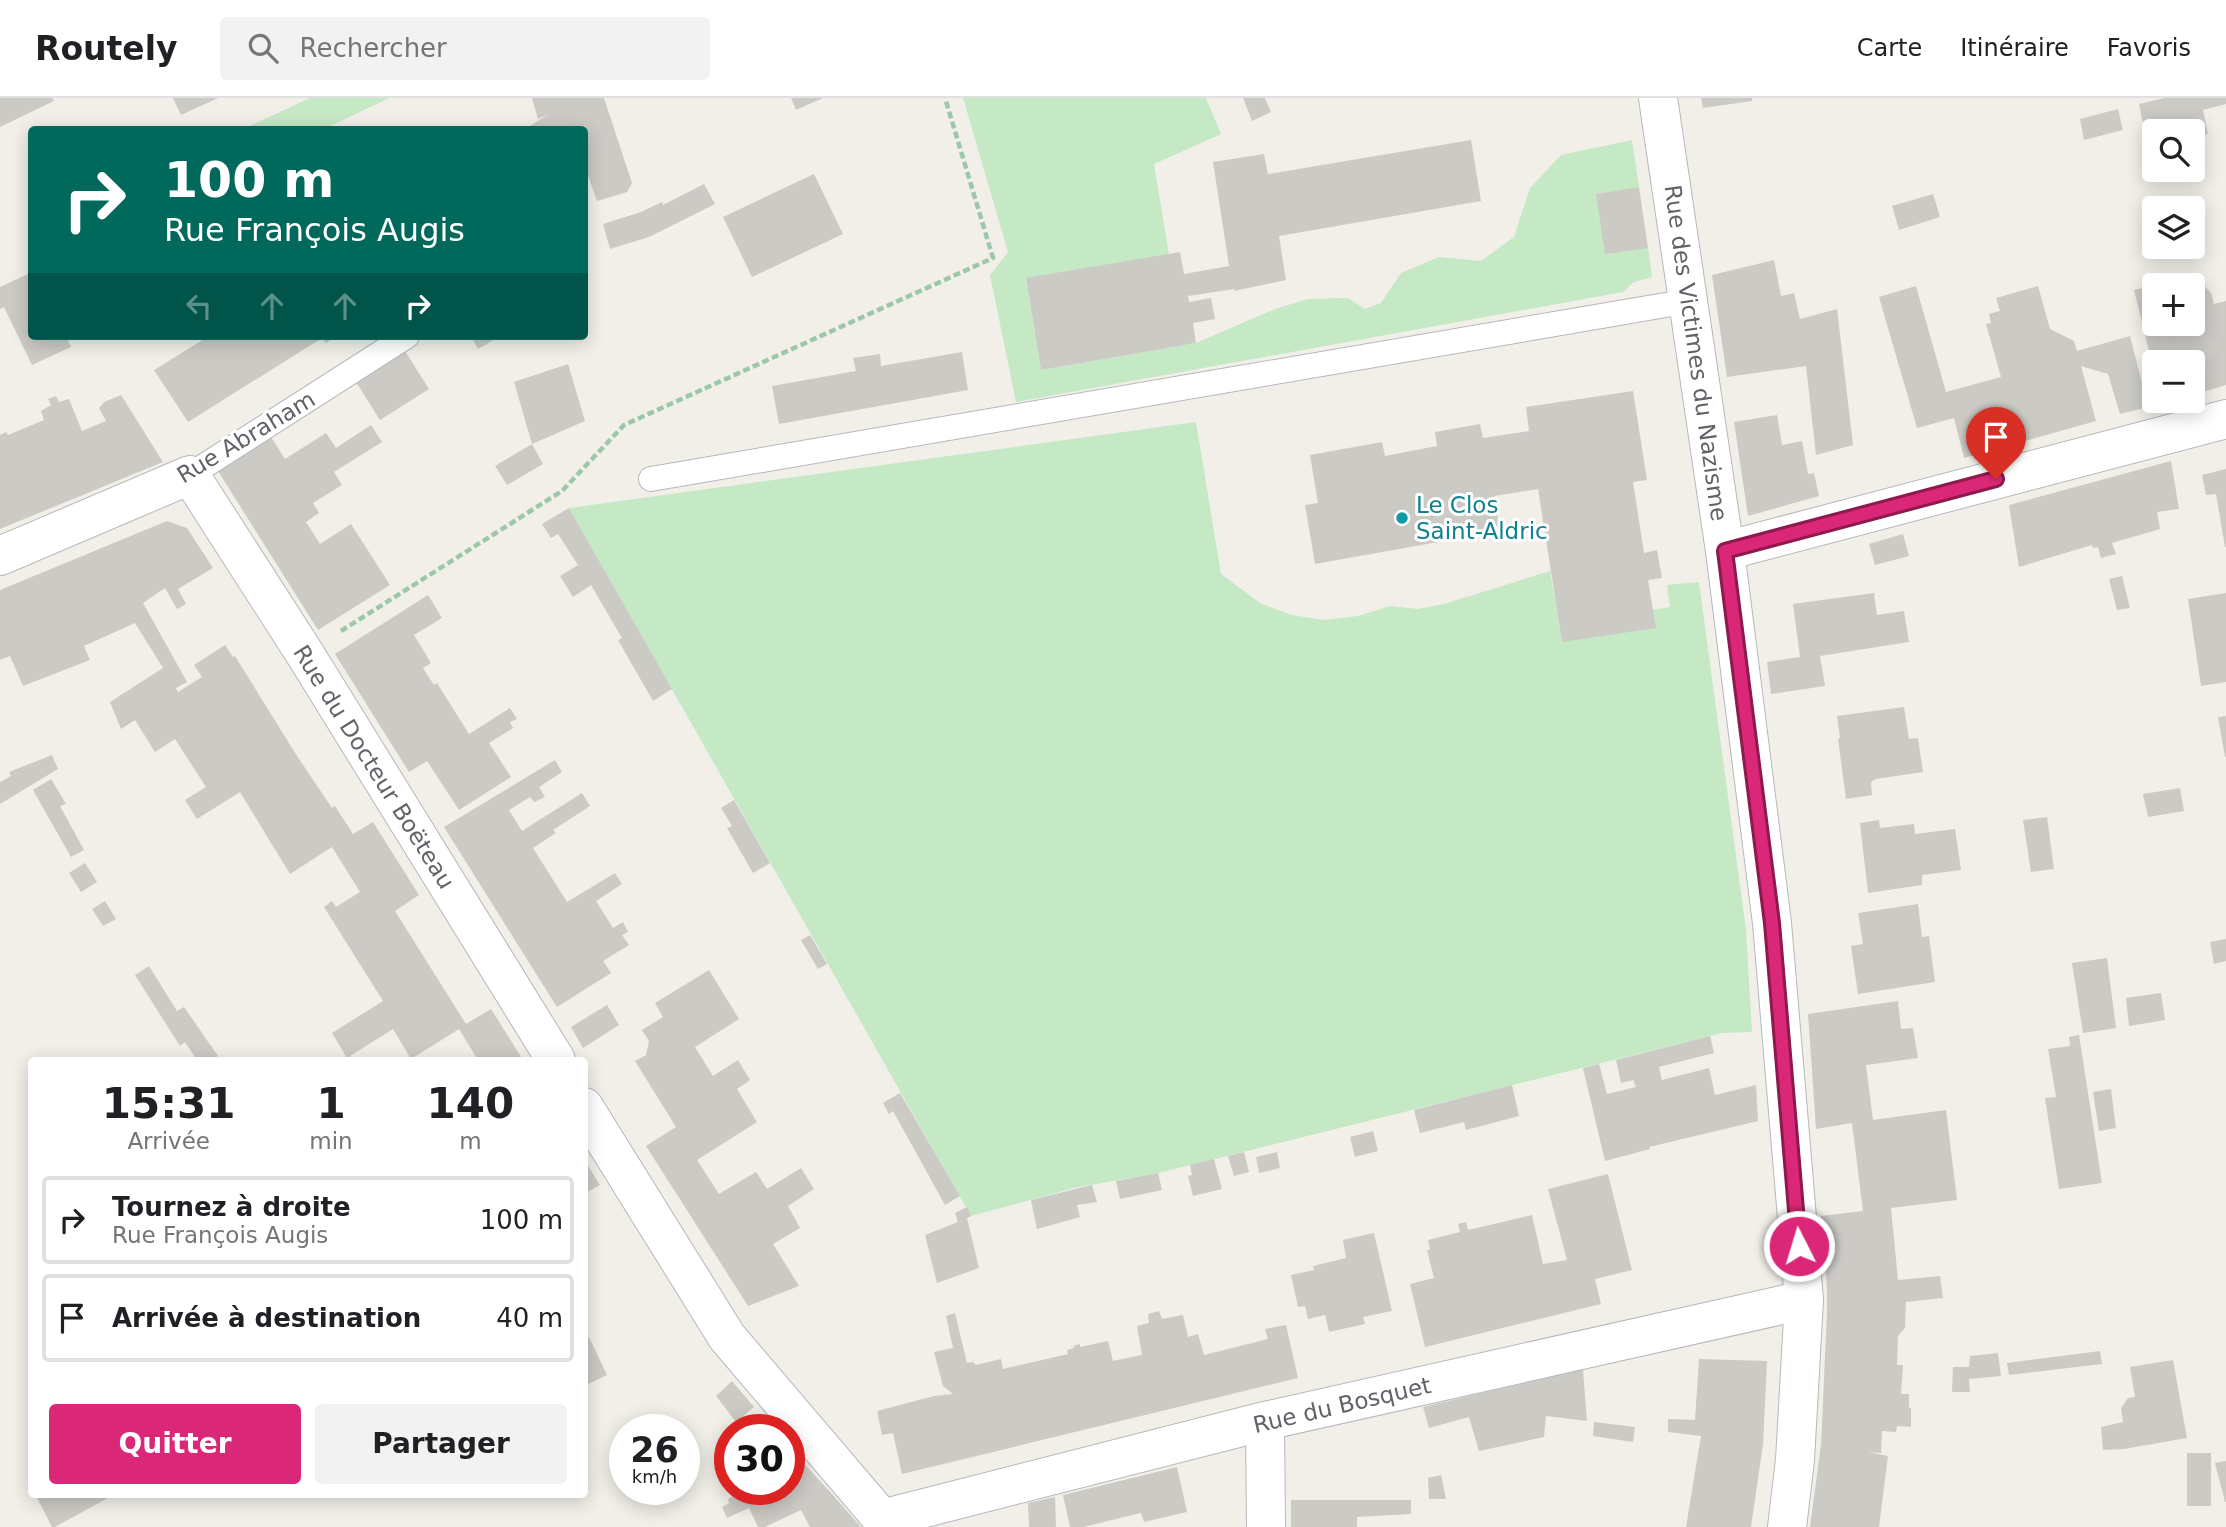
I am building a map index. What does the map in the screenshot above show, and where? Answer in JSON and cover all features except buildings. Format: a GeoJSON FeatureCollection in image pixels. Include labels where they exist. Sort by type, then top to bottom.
{"type":"FeatureCollection","features":[{"type":"Feature","properties":{"kind":"street","name":"Rue des Victimes du Nazisme"},"geometry":{"type":"LineString","coordinates":[[1658,98],[1725,551],[1772,923],[1804,1300],[1795,1460],[1787,1527]]}},
{"type":"Feature","properties":{"kind":"street"},"geometry":{"type":"LineString","coordinates":[[1725,551],[2226,419]]}},
{"type":"Feature","properties":{"kind":"street","name":"Rue du Docteur Boëteau"},"geometry":{"type":"LineString","coordinates":[[190,475],[305,654],[554,1057]]}},
{"type":"Feature","properties":{"kind":"street","name":"Rue Abraham"},"geometry":{"type":"LineString","coordinates":[[0,556],[190,475]]}},
{"type":"Feature","properties":{"kind":"street"},"geometry":{"type":"LineString","coordinates":[[588,1113],[727,1337],[885,1523]]}},
{"type":"Feature","properties":{"kind":"street","name":"Rue du Bosquet"},"geometry":{"type":"LineString","coordinates":[[885,1523],[1265,1421],[1804,1300]]}},
{"type":"Feature","properties":{"kind":"street"},"geometry":{"type":"LineString","coordinates":[[1265,1421],[1266,1527]]}},
{"type":"Feature","properties":{"kind":"lane"},"geometry":{"type":"LineString","coordinates":[[651,479],[1689,301]]}},
{"type":"Feature","properties":{"kind":"lane","name":"Rue Abraham"},"geometry":{"type":"LineString","coordinates":[[190,475],[401,340]]}},
{"type":"Feature","properties":{"kind":"path"},"geometry":{"type":"LineString","coordinates":[[305,654],[562,491],[624,425],[993,258],[945,98]]}},
{"type":"Feature","properties":{"kind":"green space"},"geometry":{"type":"Polygon","coordinates":[[[310,98],[389,98],[330,126],[249,126],[310,98]]]}},
{"type":"Feature","properties":{"kind":"green space"},"geometry":{"type":"Polygon","coordinates":[[[963,98],[1206,98],[1221,134],[1154,164],[1169,255],[1026,279],[1041,370],[1196,343],[1275,309],[1308,299],[1348,298],[1365,309],[1381,303],[1401,273],[1439,257],[1481,261],[1514,237],[1530,188],[1561,155],[1632,140],[1639,187],[1597,194],[1648,248],[1652,277],[1634,282],[1623,292],[1016,402],[990,275],[1008,252],[963,98]]]}},
{"type":"Feature","properties":{"kind":"green space"},"geometry":{"type":"Polygon","coordinates":[[[1196,422],[1221,574],[1260,603],[1291,615],[1324,620],[1358,616],[1390,606],[1418,609],[1444,604],[1550,571],[1562,641],[1653,610],[1670,607],[1667,585],[1699,582],[1746,930],[1752,1032],[1722,1033],[1158,1173],[1074,1188],[971,1216],[569,508],[1196,422]]]}},
{"type":"Feature","properties":{"kind":"place","name":"Le Clos Saint-Aldric"},"geometry":{"type":"Point","coordinates":[1402,518]}},
{"type":"Feature","properties":{"kind":"route"},"geometry":{"type":"LineString","coordinates":[[1799,1246],[1772,923],[1725,551],[1996,479]]}}]}
